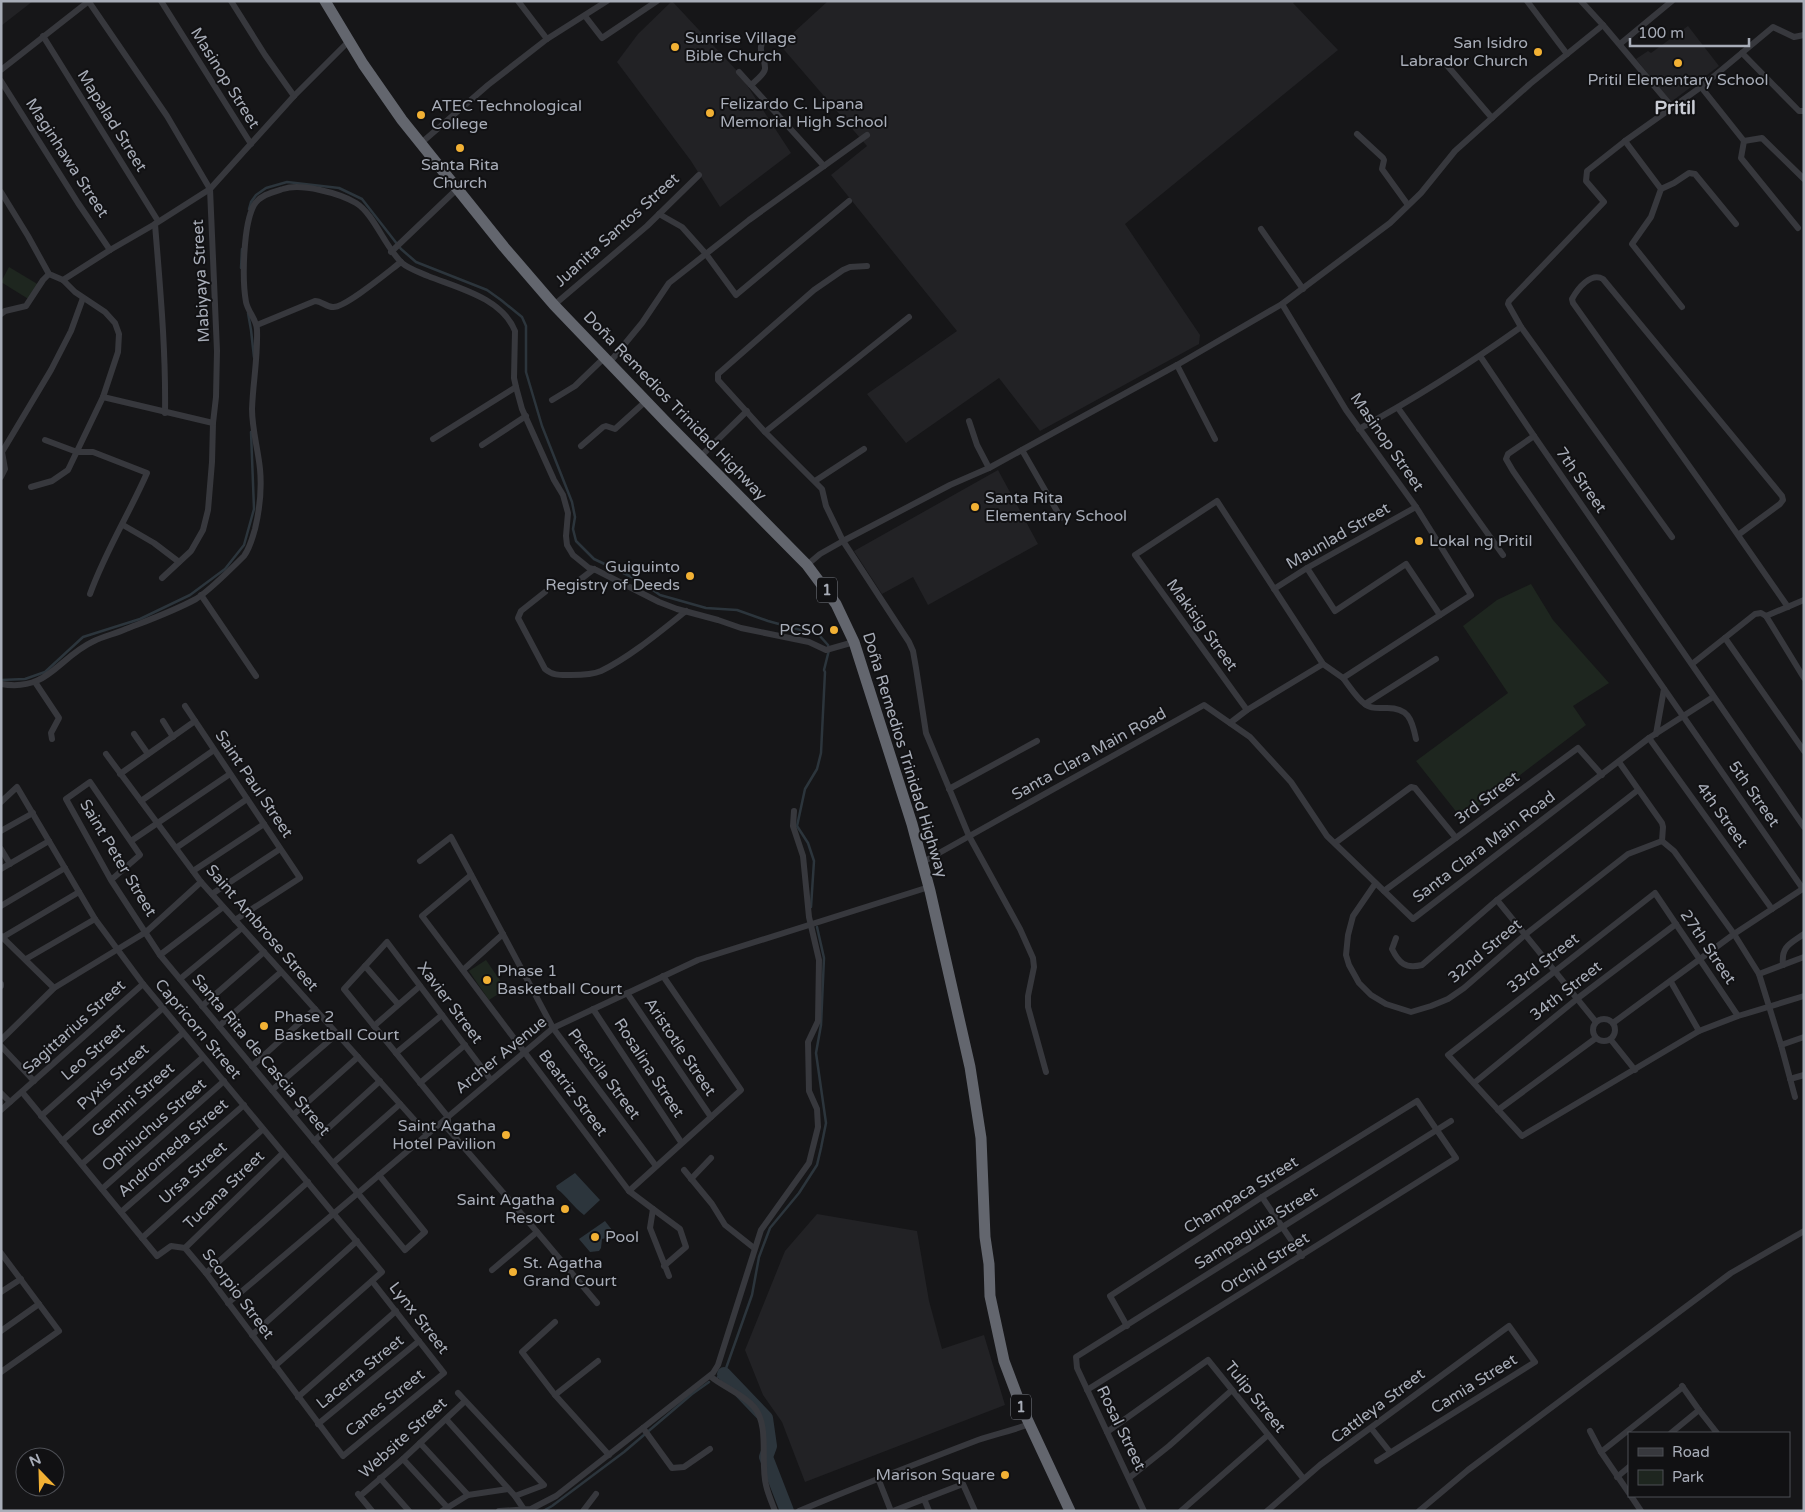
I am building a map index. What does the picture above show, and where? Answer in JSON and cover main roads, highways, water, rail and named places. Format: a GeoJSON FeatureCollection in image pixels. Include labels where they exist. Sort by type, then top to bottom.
{"type":"FeatureCollection","features":[{"type":"Feature","properties":{"kind":"highway","name":"Doña Remedios Trinidad Highway"},"geometry":{"type":"LineString","coordinates":[[325,1],[349,41],[420,144],[554,305],[808,565],[836,604],[854,642],[923,862],[970,1067],[979,1120],[990,1296],[1004,1361],[1021,1406],[1070,1511]]}},
{"type":"Feature","properties":{"kind":"waterway"},"geometry":{"type":"LineString","coordinates":[[249,209],[256,195],[266,188],[287,182],[339,188],[362,199],[401,249],[416,262],[487,290],[501,300],[522,317],[526,326],[526,372],[542,426],[572,502],[575,517],[573,529],[576,541],[594,559],[640,581],[660,595],[706,608],[737,610],[819,635],[828,645],[829,650],[824,670],[821,753],[817,769],[805,789],[797,826],[808,843],[814,861],[811,907]]}},
{"type":"Feature","properties":{"kind":"waterway"},"geometry":{"type":"LineString","coordinates":[[241,268],[242,249]]}},
{"type":"Feature","properties":{"kind":"waterway"},"geometry":{"type":"LineString","coordinates":[[248,313],[254,357]]}},
{"type":"Feature","properties":{"kind":"waterway"},"geometry":{"type":"LineString","coordinates":[[1,680],[25,679],[45,672],[83,637],[140,619],[190,595],[225,569],[244,545],[254,509],[251,432]]}},
{"type":"Feature","properties":{"kind":"waterway"},"geometry":{"type":"LineString","coordinates":[[718,1377],[724,1374],[752,1295],[759,1257],[770,1228],[799,1193],[817,1165],[821,1148],[826,1123],[816,1053],[821,1025],[824,958],[817,927]]}},
{"type":"Feature","properties":{"kind":"waterway"},"geometry":{"type":"LineString","coordinates":[[724,1374],[766,1418],[770,1446],[766,1457],[787,1511]]}},
{"type":"Feature","properties":{"kind":"waterway"},"geometry":{"type":"LineString","coordinates":[[543,1511],[624,1452],[692,1394],[709,1382]]}},
{"type":"Feature","properties":{"kind":"place","name":"Sunrise Village Bible Church"},"geometry":{"type":"Point","coordinates":[675,47]}},
{"type":"Feature","properties":{"kind":"place","name":"San Isidro Labrador Church"},"geometry":{"type":"Point","coordinates":[1538,52]}},
{"type":"Feature","properties":{"kind":"place","name":"Pritil Elementary School"},"geometry":{"type":"Point","coordinates":[1678,63]}},
{"type":"Feature","properties":{"kind":"place","name":"Felizardo C. Lipana Memorial High School"},"geometry":{"type":"Point","coordinates":[710,113]}},
{"type":"Feature","properties":{"kind":"place","name":"ATEC Technological College"},"geometry":{"type":"Point","coordinates":[421,115]}},
{"type":"Feature","properties":{"kind":"place","name":"Santa Rita Church"},"geometry":{"type":"Point","coordinates":[460,148]}},
{"type":"Feature","properties":{"kind":"place","name":"Santa Rita Elementary School"},"geometry":{"type":"Point","coordinates":[975,507]}},
{"type":"Feature","properties":{"kind":"place","name":"Lokal ng Pritil"},"geometry":{"type":"Point","coordinates":[1419,541]}},
{"type":"Feature","properties":{"kind":"place","name":"Guiguinto Registry of Deeds"},"geometry":{"type":"Point","coordinates":[690,576]}},
{"type":"Feature","properties":{"kind":"place","name":"PCSO"},"geometry":{"type":"Point","coordinates":[834,630]}},
{"type":"Feature","properties":{"kind":"place","name":"Phase 1 Basketball Court"},"geometry":{"type":"Point","coordinates":[487,980]}},
{"type":"Feature","properties":{"kind":"place","name":"Phase 2 Basketball Court"},"geometry":{"type":"Point","coordinates":[264,1026]}},
{"type":"Feature","properties":{"kind":"place","name":"Saint Agatha Hotel Pavilion"},"geometry":{"type":"Point","coordinates":[506,1135]}},
{"type":"Feature","properties":{"kind":"place","name":"Saint Agatha Resort"},"geometry":{"type":"Point","coordinates":[565,1209]}},
{"type":"Feature","properties":{"kind":"place","name":"Pool"},"geometry":{"type":"Point","coordinates":[595,1237]}},
{"type":"Feature","properties":{"kind":"place","name":"St. Agatha Grand Court"},"geometry":{"type":"Point","coordinates":[513,1272]}},
{"type":"Feature","properties":{"kind":"place","name":"Marison Square"},"geometry":{"type":"Point","coordinates":[1005,1475]}},
{"type":"Feature","properties":{"kind":"district","name":"Pritil"},"geometry":{"type":"Point","coordinates":[1675,108]}}]}
